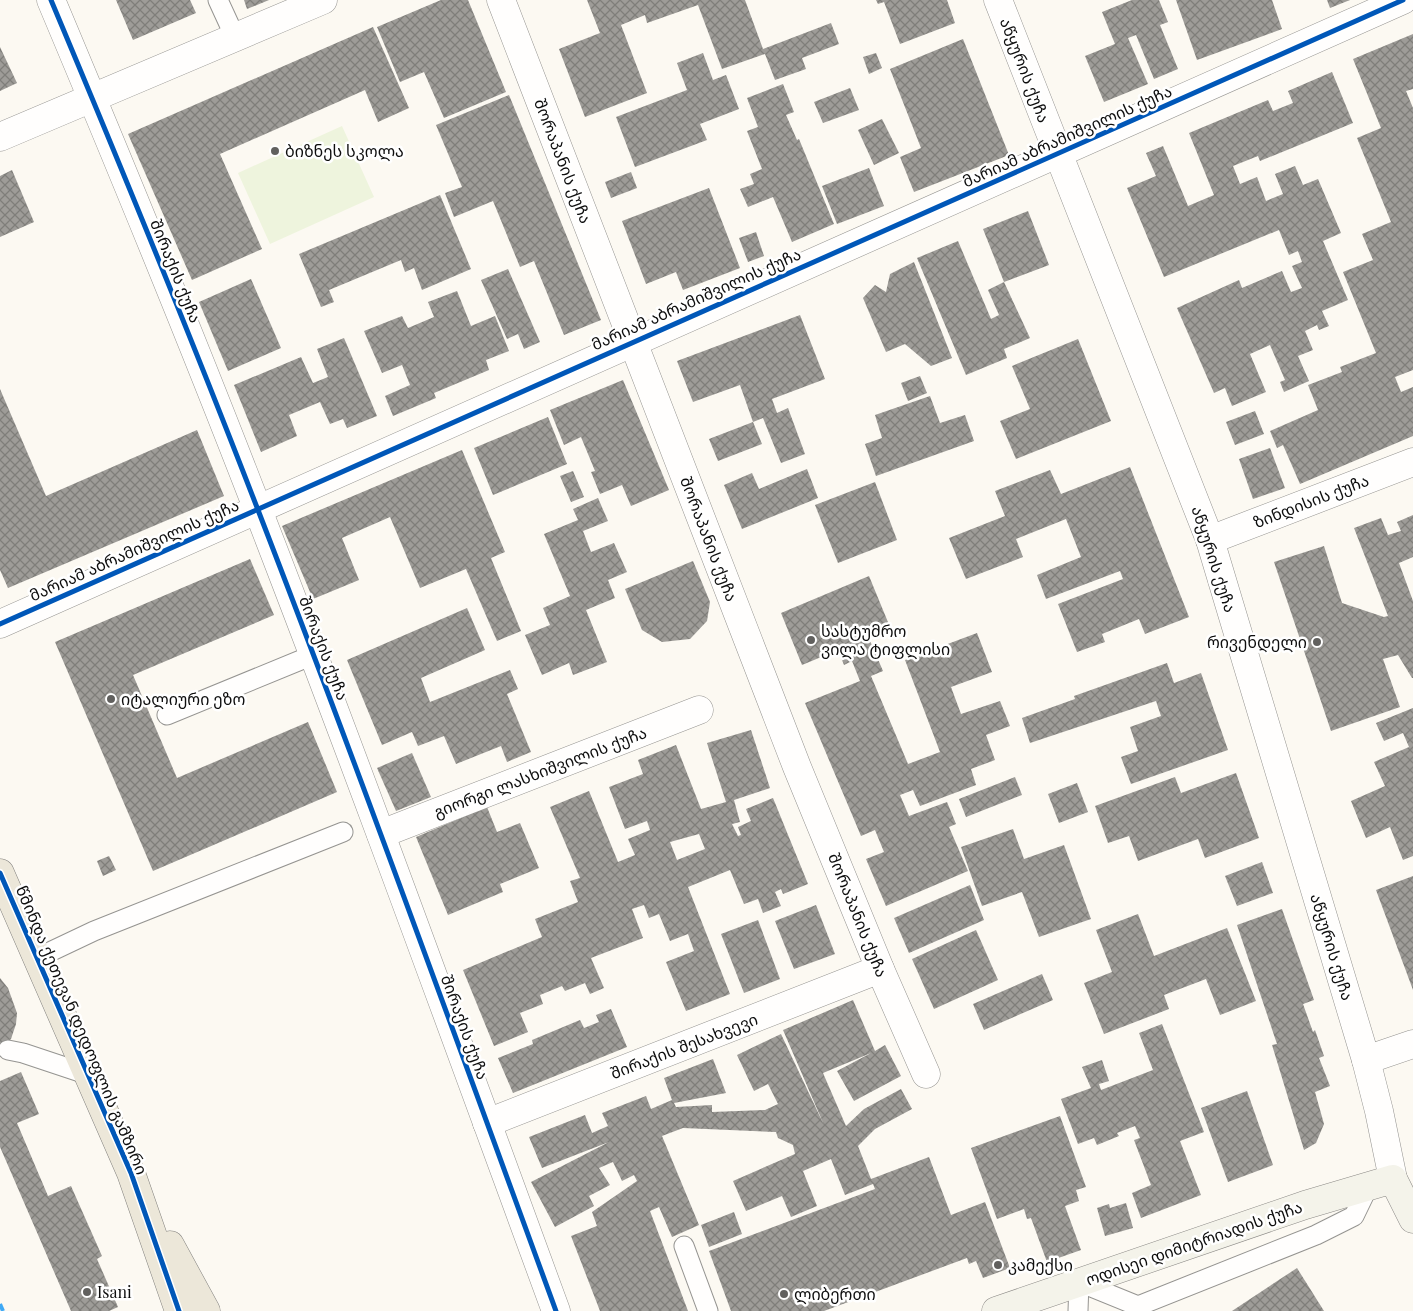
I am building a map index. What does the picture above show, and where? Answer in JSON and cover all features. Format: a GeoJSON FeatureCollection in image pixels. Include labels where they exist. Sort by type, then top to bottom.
{"type":"FeatureCollection","features":[{"type":"Feature","properties":{"kind":"main road","name":"წმინდა ქეთევან დედოფლის გამზირი"},"geometry":{"type":"LineString","coordinates":[[2,885],[37,958],[131,1173],[179,1311]]}},
{"type":"Feature","properties":{"kind":"main road","name":"წმინდა ქეთევან დედოფლის გამზირი"},"geometry":{"type":"LineString","coordinates":[[131,1173],[206,1311]]}},
{"type":"Feature","properties":{"kind":"main road","name":"აწყურის ქუჩა"},"geometry":{"type":"LineString","coordinates":[[1381,1182],[1413,1219]]}},
{"type":"Feature","properties":{"kind":"main road","name":"ოდისეი დიმიტრიადის ქუჩა"},"geometry":{"type":"LineString","coordinates":[[996,1311],[1381,1182]]}},
{"type":"Feature","properties":{"kind":"street","name":"შირაქის ქუჩა"},"geometry":{"type":"LineString","coordinates":[[51,0],[258,509],[381,834],[556,1311]]}},
{"type":"Feature","properties":{"kind":"street"},"geometry":{"type":"LineString","coordinates":[[0,137],[323,0]]}},
{"type":"Feature","properties":{"kind":"street","name":"შორაპანის ქუჩა"},"geometry":{"type":"LineString","coordinates":[[501,0],[798,767],[880,969],[926,1074]]}},
{"type":"Feature","properties":{"kind":"street","name":"აწყურის ქუჩა"},"geometry":{"type":"LineString","coordinates":[[998,0],[1210,540],[1366,1060],[1379,1111],[1381,1182]]}},
{"type":"Feature","properties":{"kind":"street","name":"მარიამ აბრამიშვილის ქუჩა"},"geometry":{"type":"LineString","coordinates":[[0,624],[633,340],[1058,154],[1403,0]]}},
{"type":"Feature","properties":{"kind":"street","name":"ზინდისის ქუჩა"},"geometry":{"type":"LineString","coordinates":[[1210,540],[1413,462]]}},
{"type":"Feature","properties":{"kind":"street","name":"გიორგი ლასხიშვილის ქუჩა"},"geometry":{"type":"LineString","coordinates":[[381,834],[699,710]]}},
{"type":"Feature","properties":{"kind":"street","name":"შირაქის შესახვევი"},"geometry":{"type":"LineString","coordinates":[[487,1123],[880,969]]}},
{"type":"Feature","properties":{"kind":"street"},"geometry":{"type":"LineString","coordinates":[[1366,1060],[1413,1044]]}},
{"type":"Feature","properties":{"kind":"lane"},"geometry":{"type":"LineString","coordinates":[[218,0],[235,37]]}},
{"type":"Feature","properties":{"kind":"lane"},"geometry":{"type":"LineString","coordinates":[[167,715],[313,655]]}},
{"type":"Feature","properties":{"kind":"lane"},"geometry":{"type":"LineString","coordinates":[[37,958],[94,931],[344,832]]}},
{"type":"Feature","properties":{"kind":"lane"},"geometry":{"type":"LineString","coordinates":[[8,1050],[23,1053],[88,1075]]}},
{"type":"Feature","properties":{"kind":"lane"},"geometry":{"type":"LineString","coordinates":[[1078,1311],[1079,1282],[1138,1306],[1316,1235],[1354,1216],[1381,1182]]}},
{"type":"Feature","properties":{"kind":"lane"},"geometry":{"type":"LineString","coordinates":[[684,1246],[708,1311]]}},
{"type":"Feature","properties":{"kind":"green space"},"geometry":{"type":"Polygon","coordinates":[[[342,126],[374,197],[270,244],[238,173],[342,126]]]}},
{"type":"Feature","properties":{"kind":"building"},"geometry":{"type":"Polygon","coordinates":[[[116,0],[190,0],[196,13],[133,40],[116,0]]]}},
{"type":"Feature","properties":{"kind":"building"},"geometry":{"type":"Polygon","coordinates":[[[244,0],[269,0],[247,9],[244,0]]]}},
{"type":"Feature","properties":{"kind":"building"},"geometry":{"type":"Polygon","coordinates":[[[441,0],[468,0],[506,92],[444,118],[424,72],[400,82],[377,27],[441,0]]]}},
{"type":"Feature","properties":{"kind":"building"},"geometry":{"type":"Polygon","coordinates":[[[587,0],[745,0],[763,49],[831,23],[839,44],[802,58],[806,69],[775,80],[765,54],[722,69],[698,5],[647,23],[645,15],[621,25],[647,93],[585,117],[559,49],[600,33],[587,0]]]}},
{"type":"Feature","properties":{"kind":"building"},"geometry":{"type":"Polygon","coordinates":[[[876,0],[947,0],[955,23],[900,44],[884,2],[878,4],[876,0]]]}},
{"type":"Feature","properties":{"kind":"building"},"geometry":{"type":"Polygon","coordinates":[[[1132,0],[1159,0],[1168,22],[1160,25],[1178,69],[1154,79],[1136,35],[1128,38],[1148,84],[1104,102],[1085,56],[1115,44],[1102,12],[1132,0]]]}},
{"type":"Feature","properties":{"kind":"building"},"geometry":{"type":"Polygon","coordinates":[[[1176,0],[1272,0],[1282,29],[1197,60],[1176,0]]]}},
{"type":"Feature","properties":{"kind":"building"},"geometry":{"type":"Polygon","coordinates":[[[1327,0],[1350,0],[1330,8],[1327,0]]]}},
{"type":"Feature","properties":{"kind":"building"},"geometry":{"type":"Polygon","coordinates":[[[373,27],[409,108],[378,122],[365,90],[220,154],[262,249],[192,280],[128,134],[373,27]]]}},
{"type":"Feature","properties":{"kind":"building"},"geometry":{"type":"Polygon","coordinates":[[[1413,34],[1413,89],[1406,91],[1413,108],[1413,370],[1395,377],[1401,392],[1413,387],[1413,436],[1300,484],[1283,445],[1277,448],[1270,431],[1318,410],[1308,385],[1342,372],[1340,367],[1376,353],[1343,272],[1373,260],[1362,234],[1391,222],[1357,138],[1381,128],[1353,59],[1413,34]]]}},
{"type":"Feature","properties":{"kind":"building"},"geometry":{"type":"Polygon","coordinates":[[[963,39],[1009,155],[914,192],[900,157],[921,148],[890,69],[963,39]]]}},
{"type":"Feature","properties":{"kind":"building"},"geometry":{"type":"Polygon","coordinates":[[[0,47],[17,83],[0,91],[0,47]]]}},
{"type":"Feature","properties":{"kind":"building"},"geometry":{"type":"Polygon","coordinates":[[[703,53],[713,80],[726,75],[739,109],[700,124],[707,140],[635,167],[616,117],[687,90],[677,63],[703,53]]]}},
{"type":"Feature","properties":{"kind":"building"},"geometry":{"type":"Polygon","coordinates":[[[876,53],[882,68],[869,74],[863,57],[876,53]]]}},
{"type":"Feature","properties":{"kind":"building"},"geometry":{"type":"Polygon","coordinates":[[[1332,72],[1353,123],[1260,161],[1258,156],[1233,166],[1240,184],[1257,177],[1266,201],[1283,194],[1275,174],[1295,166],[1303,185],[1318,179],[1341,233],[1323,241],[1348,300],[1322,311],[1329,326],[1319,330],[1317,325],[1305,331],[1313,350],[1298,356],[1309,381],[1284,392],[1280,382],[1285,380],[1270,345],[1250,354],[1266,392],[1232,406],[1225,388],[1214,393],[1177,308],[1239,280],[1242,288],[1282,271],[1291,292],[1302,288],[1292,266],[1302,262],[1298,251],[1289,255],[1279,230],[1164,277],[1127,188],[1156,176],[1146,153],[1163,146],[1188,206],[1214,195],[1189,133],[1268,100],[1273,111],[1293,103],[1288,91],[1332,72]]]}},
{"type":"Feature","properties":{"kind":"building"},"geometry":{"type":"Polygon","coordinates":[[[783,84],[794,112],[786,115],[797,140],[799,139],[834,224],[792,242],[773,197],[748,207],[740,189],[754,184],[750,174],[762,169],[747,131],[758,127],[747,98],[783,84]]]}},
{"type":"Feature","properties":{"kind":"building"},"geometry":{"type":"Polygon","coordinates":[[[850,88],[859,110],[823,123],[814,102],[850,88]]]}},
{"type":"Feature","properties":{"kind":"building"},"geometry":{"type":"Polygon","coordinates":[[[509,95],[601,320],[564,335],[534,261],[520,267],[493,201],[454,217],[445,193],[462,187],[436,125],[509,95]]]}},
{"type":"Feature","properties":{"kind":"building"},"geometry":{"type":"Polygon","coordinates":[[[882,119],[899,153],[874,165],[858,130],[882,119]]]}},
{"type":"Feature","properties":{"kind":"building"},"geometry":{"type":"Polygon","coordinates":[[[869,168],[884,206],[837,224],[822,186],[869,168]]]}},
{"type":"Feature","properties":{"kind":"building"},"geometry":{"type":"Polygon","coordinates":[[[12,170],[34,222],[0,237],[0,176],[12,170]]]}},
{"type":"Feature","properties":{"kind":"building"},"geometry":{"type":"Polygon","coordinates":[[[631,172],[637,188],[611,198],[605,182],[631,172]]]}},
{"type":"Feature","properties":{"kind":"building"},"geometry":{"type":"Polygon","coordinates":[[[709,188],[740,268],[683,290],[676,272],[646,284],[622,221],[709,188]]]}},
{"type":"Feature","properties":{"kind":"building"},"geometry":{"type":"Polygon","coordinates":[[[440,195],[471,269],[422,290],[414,268],[405,272],[401,260],[329,290],[334,302],[321,307],[299,254],[440,195]]]}},
{"type":"Feature","properties":{"kind":"building"},"geometry":{"type":"Polygon","coordinates":[[[1028,211],[1049,265],[1004,282],[983,229],[1028,211]]]}},
{"type":"Feature","properties":{"kind":"building"},"geometry":{"type":"Polygon","coordinates":[[[756,232],[764,256],[748,262],[739,238],[756,232]]]}},
{"type":"Feature","properties":{"kind":"building"},"geometry":{"type":"Polygon","coordinates":[[[958,241],[991,319],[999,315],[988,290],[1004,282],[1030,338],[1004,349],[1007,358],[966,375],[917,258],[958,241]]]}},
{"type":"Feature","properties":{"kind":"building"},"geometry":{"type":"Polygon","coordinates":[[[914,262],[952,358],[931,366],[905,344],[886,352],[863,298],[875,285],[886,292],[890,274],[914,262]]]}},
{"type":"Feature","properties":{"kind":"building"},"geometry":{"type":"Polygon","coordinates":[[[508,269],[540,342],[524,349],[518,334],[507,339],[481,280],[508,269]]]}},
{"type":"Feature","properties":{"kind":"building"},"geometry":{"type":"Polygon","coordinates":[[[251,279],[281,348],[228,371],[199,302],[251,279]]]}},
{"type":"Feature","properties":{"kind":"building"},"geometry":{"type":"Polygon","coordinates":[[[457,291],[471,326],[495,316],[509,351],[486,360],[489,370],[434,393],[436,398],[393,416],[385,396],[410,385],[402,365],[382,373],[364,331],[402,316],[408,328],[434,317],[428,302],[457,291]]]}},
{"type":"Feature","properties":{"kind":"building"},"geometry":{"type":"Polygon","coordinates":[[[800,315],[825,379],[772,399],[777,413],[788,408],[805,454],[781,463],[763,418],[753,422],[740,385],[693,402],[677,361],[800,315]]]}},
{"type":"Feature","properties":{"kind":"building"},"geometry":{"type":"Polygon","coordinates":[[[344,338],[377,416],[347,428],[343,419],[330,424],[320,402],[289,415],[297,436],[261,452],[234,385],[301,357],[313,383],[328,377],[317,349],[344,338]]]}},
{"type":"Feature","properties":{"kind":"building"},"geometry":{"type":"Polygon","coordinates":[[[1078,339],[1111,421],[1016,459],[1000,421],[1030,409],[1012,366],[1078,339]]]}},
{"type":"Feature","properties":{"kind":"building"},"geometry":{"type":"Polygon","coordinates":[[[920,376],[927,393],[908,401],[901,383],[920,376]]]}},
{"type":"Feature","properties":{"kind":"building"},"geometry":{"type":"Polygon","coordinates":[[[623,380],[669,490],[631,506],[622,485],[600,494],[591,472],[595,471],[581,437],[564,445],[550,410],[623,380]]]}},
{"type":"Feature","properties":{"kind":"building"},"geometry":{"type":"Polygon","coordinates":[[[0,389],[46,496],[197,430],[224,496],[8,588],[0,570],[0,389]]]}},
{"type":"Feature","properties":{"kind":"building"},"geometry":{"type":"Polygon","coordinates":[[[930,396],[940,423],[965,415],[974,441],[876,476],[865,444],[882,438],[875,415],[930,396]]]}},
{"type":"Feature","properties":{"kind":"building"},"geometry":{"type":"Polygon","coordinates":[[[1255,411],[1264,434],[1235,445],[1226,422],[1255,411]]]}},
{"type":"Feature","properties":{"kind":"building"},"geometry":{"type":"Polygon","coordinates":[[[548,417],[567,464],[493,495],[474,448],[548,417]]]}},
{"type":"Feature","properties":{"kind":"building"},"geometry":{"type":"Polygon","coordinates":[[[753,422],[762,444],[718,461],[709,439],[753,422]]]}},
{"type":"Feature","properties":{"kind":"building"},"geometry":{"type":"Polygon","coordinates":[[[1270,448],[1285,488],[1253,499],[1239,459],[1270,448]]]}},
{"type":"Feature","properties":{"kind":"building"},"geometry":{"type":"Polygon","coordinates":[[[462,450],[505,552],[491,558],[521,631],[497,641],[466,569],[420,588],[390,517],[342,538],[359,580],[313,599],[282,526],[462,450]]]}},
{"type":"Feature","properties":{"kind":"building"},"geometry":{"type":"Polygon","coordinates":[[[1130,467],[1189,617],[1145,634],[1139,619],[1102,634],[1105,642],[1077,652],[1058,604],[1123,579],[1120,571],[1046,599],[1037,575],[1081,557],[1066,519],[1016,539],[1023,557],[966,579],[949,538],[1005,516],[995,491],[1050,470],[1061,494],[1130,467]]]}},
{"type":"Feature","properties":{"kind":"building"},"geometry":{"type":"Polygon","coordinates":[[[807,469],[818,498],[742,529],[724,485],[752,473],[759,489],[807,469]]]}},
{"type":"Feature","properties":{"kind":"building"},"geometry":{"type":"Polygon","coordinates":[[[573,471],[584,497],[571,502],[560,476],[573,471]]]}},
{"type":"Feature","properties":{"kind":"building"},"geometry":{"type":"Polygon","coordinates":[[[875,482],[897,540],[838,563],[815,505],[875,482]]]}},
{"type":"Feature","properties":{"kind":"building"},"geometry":{"type":"Polygon","coordinates":[[[598,498],[608,521],[583,531],[591,552],[614,543],[627,572],[608,580],[615,598],[586,610],[607,662],[573,675],[569,663],[542,675],[525,635],[550,625],[543,608],[570,596],[544,534],[578,520],[573,509],[598,498]]]}},
{"type":"Feature","properties":{"kind":"building"},"geometry":{"type":"Polygon","coordinates":[[[1413,515],[1413,557],[1399,563],[1413,601],[1413,678],[1398,655],[1383,659],[1400,707],[1331,731],[1274,562],[1324,546],[1342,603],[1384,617],[1388,616],[1354,528],[1381,518],[1388,535],[1401,531],[1397,522],[1413,515]]]}},
{"type":"Feature","properties":{"kind":"building","name":"იტალიური ეზო"},"geometry":{"type":"Polygon","coordinates":[[[250,559],[274,615],[133,675],[177,778],[308,722],[337,792],[153,871],[55,642],[250,559]]]}},
{"type":"Feature","properties":{"kind":"building"},"geometry":{"type":"Polygon","coordinates":[[[693,561],[710,602],[707,621],[690,639],[662,642],[642,630],[625,589],[693,561]]]}},
{"type":"Feature","properties":{"kind":"building"},"geometry":{"type":"Polygon","coordinates":[[[869,576],[890,627],[868,636],[883,671],[871,676],[908,764],[940,752],[905,660],[977,633],[992,672],[951,687],[961,714],[1000,701],[1010,726],[986,735],[995,760],[971,769],[976,785],[920,806],[913,790],[900,795],[909,816],[947,802],[956,824],[949,827],[968,871],[886,906],[866,859],[884,852],[875,830],[861,836],[805,703],[860,681],[852,661],[844,665],[838,650],[802,665],[781,613],[869,576]]]}},
{"type":"Feature","properties":{"kind":"building"},"geometry":{"type":"Polygon","coordinates":[[[467,608],[485,650],[421,678],[430,702],[510,670],[518,689],[507,694],[531,752],[507,762],[501,746],[456,764],[444,736],[418,746],[412,732],[382,745],[347,660],[467,608]]]}},
{"type":"Feature","properties":{"kind":"building"},"geometry":{"type":"Polygon","coordinates":[[[1167,663],[1174,683],[1201,673],[1228,750],[1131,784],[1121,757],[1138,751],[1130,727],[1161,716],[1156,701],[1030,743],[1022,718],[1075,699],[1074,696],[1167,663]]]}},
{"type":"Feature","properties":{"kind":"building"},"geometry":{"type":"Polygon","coordinates":[[[1413,708],[1413,856],[1403,860],[1390,827],[1366,838],[1351,801],[1385,786],[1374,762],[1409,747],[1403,733],[1384,741],[1376,723],[1413,708]]]}},
{"type":"Feature","properties":{"kind":"building"},"geometry":{"type":"Polygon","coordinates":[[[751,730],[770,788],[734,800],[740,822],[732,824],[738,836],[741,835],[738,827],[751,821],[746,809],[773,798],[808,884],[783,894],[781,889],[775,892],[781,906],[763,913],[758,899],[744,904],[730,870],[688,887],[730,994],[686,1011],[666,962],[694,951],[688,934],[670,941],[659,914],[649,918],[644,905],[632,909],[643,938],[591,958],[604,988],[590,994],[585,983],[565,991],[562,986],[540,995],[543,1004],[520,1013],[528,1032],[494,1046],[463,970],[542,937],[535,919],[578,902],[570,881],[580,878],[550,807],[589,791],[618,862],[635,855],[628,839],[650,830],[647,821],[625,829],[609,787],[643,774],[638,760],[676,745],[701,809],[726,802],[707,743],[751,730]],[[699,834],[670,842],[677,860],[705,849],[699,834]]]}},
{"type":"Feature","properties":{"kind":"building"},"geometry":{"type":"Polygon","coordinates":[[[412,753],[431,797],[396,811],[377,768],[412,753]]]}},
{"type":"Feature","properties":{"kind":"building"},"geometry":{"type":"Polygon","coordinates":[[[1236,773],[1259,838],[1205,858],[1198,839],[1138,861],[1129,836],[1108,843],[1095,806],[1175,777],[1181,793],[1236,773]]]}},
{"type":"Feature","properties":{"kind":"building"},"geometry":{"type":"Polygon","coordinates":[[[1015,777],[1022,795],[966,817],[959,799],[1015,777]]]}},
{"type":"Feature","properties":{"kind":"building"},"geometry":{"type":"Polygon","coordinates":[[[1077,783],[1088,812],[1059,823],[1048,794],[1077,783]]]}},
{"type":"Feature","properties":{"kind":"building"},"geometry":{"type":"Polygon","coordinates":[[[487,807],[497,832],[520,823],[539,868],[500,884],[503,892],[448,915],[416,837],[487,807]]]}},
{"type":"Feature","properties":{"kind":"building"},"geometry":{"type":"Polygon","coordinates":[[[1013,829],[1024,859],[1064,845],[1091,919],[1039,937],[1022,892],[982,906],[961,847],[1013,829]]]}},
{"type":"Feature","properties":{"kind":"building"},"geometry":{"type":"Polygon","coordinates":[[[109,856],[116,870],[103,876],[97,861],[109,856]]]}},
{"type":"Feature","properties":{"kind":"building"},"geometry":{"type":"Polygon","coordinates":[[[1262,862],[1273,893],[1237,906],[1225,876],[1262,862]]]}},
{"type":"Feature","properties":{"kind":"building"},"geometry":{"type":"Polygon","coordinates":[[[1413,876],[1413,990],[1376,890],[1413,876]]]}},
{"type":"Feature","properties":{"kind":"building"},"geometry":{"type":"Polygon","coordinates":[[[970,885],[984,920],[909,953],[894,918],[970,885]]]}},
{"type":"Feature","properties":{"kind":"building"},"geometry":{"type":"Polygon","coordinates":[[[816,905],[835,954],[794,969],[775,921],[816,905]]]}},
{"type":"Feature","properties":{"kind":"building"},"geometry":{"type":"Polygon","coordinates":[[[1282,909],[1314,1000],[1303,1004],[1324,1056],[1319,1058],[1330,1086],[1315,1092],[1324,1124],[1316,1143],[1304,1150],[1272,1045],[1277,1044],[1237,925],[1282,909]]]}},
{"type":"Feature","properties":{"kind":"building"},"geometry":{"type":"Polygon","coordinates":[[[1138,914],[1154,956],[1227,928],[1256,1001],[1220,1015],[1206,979],[1164,995],[1169,1009],[1104,1034],[1084,983],[1112,972],[1096,930],[1138,914]]]}},
{"type":"Feature","properties":{"kind":"building"},"geometry":{"type":"Polygon","coordinates":[[[758,920],[780,979],[744,993],[721,934],[758,920]]]}},
{"type":"Feature","properties":{"kind":"building"},"geometry":{"type":"Polygon","coordinates":[[[976,930],[998,980],[934,1009],[912,959],[976,930]]]}},
{"type":"Feature","properties":{"kind":"building"},"geometry":{"type":"Polygon","coordinates":[[[1042,974],[1053,1000],[984,1030],[973,1004],[1042,974]]]}},
{"type":"Feature","properties":{"kind":"building"},"geometry":{"type":"Polygon","coordinates":[[[0,978],[8,988],[17,1013],[11,1039],[0,1048],[0,978]]]}},
{"type":"Feature","properties":{"kind":"building"},"geometry":{"type":"Polygon","coordinates":[[[853,1000],[875,1051],[885,1045],[901,1076],[854,1101],[837,1071],[871,1053],[823,1073],[846,1126],[864,1109],[901,1089],[912,1109],[875,1129],[858,1146],[871,1179],[929,1157],[951,1215],[985,1202],[1010,1268],[983,1278],[976,1261],[969,1264],[967,1258],[824,1311],[731,1311],[709,1251],[875,1189],[873,1184],[845,1195],[831,1159],[803,1171],[817,1206],[791,1217],[782,1196],[746,1211],[733,1181],[795,1154],[793,1145],[778,1138],[776,1132],[683,1128],[662,1136],[699,1225],[672,1237],[659,1207],[650,1211],[688,1311],[600,1311],[571,1236],[597,1226],[592,1212],[637,1181],[634,1175],[622,1181],[613,1162],[599,1168],[610,1185],[589,1196],[594,1206],[555,1227],[531,1182],[609,1142],[542,1168],[529,1137],[585,1115],[592,1133],[608,1126],[602,1113],[646,1096],[651,1109],[672,1100],[664,1078],[713,1059],[726,1093],[674,1103],[676,1107],[712,1105],[712,1112],[765,1110],[778,1104],[768,1084],[754,1091],[737,1055],[781,1034],[824,1125],[783,1030],[853,1000]]]}},
{"type":"Feature","properties":{"kind":"building"},"geometry":{"type":"Polygon","coordinates":[[[611,1009],[627,1047],[513,1093],[498,1058],[533,1044],[532,1040],[580,1020],[584,1028],[599,1022],[596,1015],[611,1009]]]}},
{"type":"Feature","properties":{"kind":"building"},"geometry":{"type":"Polygon","coordinates":[[[1162,1024],[1204,1132],[1180,1141],[1201,1195],[1141,1218],[1132,1193],[1151,1185],[1134,1140],[1140,1138],[1135,1126],[1117,1133],[1119,1136],[1097,1145],[1094,1138],[1078,1144],[1061,1099],[1091,1088],[1082,1067],[1102,1060],[1109,1081],[1099,1084],[1101,1090],[1153,1070],[1139,1033],[1162,1024]]]}},
{"type":"Feature","properties":{"kind":"building"},"geometry":{"type":"Polygon","coordinates":[[[21,1072],[39,1114],[17,1123],[48,1196],[71,1186],[102,1256],[97,1259],[118,1307],[109,1311],[71,1311],[0,1147],[0,1081],[21,1072]]]}},
{"type":"Feature","properties":{"kind":"building"},"geometry":{"type":"Polygon","coordinates":[[[1247,1091],[1273,1165],[1228,1182],[1201,1108],[1247,1091]]]}},
{"type":"Feature","properties":{"kind":"building"},"geometry":{"type":"Polygon","coordinates":[[[1060,1116],[1086,1187],[1076,1190],[1079,1201],[1065,1206],[1081,1250],[1047,1262],[1031,1218],[1027,1219],[1024,1209],[997,1219],[971,1148],[1060,1116]]]}},
{"type":"Feature","properties":{"kind":"building"},"geometry":{"type":"Polygon","coordinates":[[[1126,1203],[1133,1228],[1105,1236],[1097,1208],[1109,1204],[1110,1208],[1126,1203]]]}},
{"type":"Feature","properties":{"kind":"building"},"geometry":{"type":"Polygon","coordinates":[[[734,1212],[742,1234],[709,1247],[701,1225],[734,1212]]]}},
{"type":"Feature","properties":{"kind":"building"},"geometry":{"type":"Polygon","coordinates":[[[1297,1268],[1324,1311],[1232,1311],[1297,1268]]]}},
{"type":"Feature","properties":{"kind":"marked path"},"geometry":{"type":"LineString","coordinates":[[0,1304],[3,1311]]}},
{"type":"Feature","properties":{"kind":"cycle path"},"geometry":{"type":"LineString","coordinates":[[51,0],[208,382],[258,510],[372,810],[556,1311]]}},
{"type":"Feature","properties":{"kind":"cycle path"},"geometry":{"type":"LineString","coordinates":[[0,624],[1403,0]]}},
{"type":"Feature","properties":{"kind":"cycle path"},"geometry":{"type":"LineString","coordinates":[[0,873],[131,1173],[179,1311]]}},
{"type":"Feature","properties":{"kind":"place","name":"ბიზნეს სკოლა"},"geometry":{"type":"Point","coordinates":[275,151]}},
{"type":"Feature","properties":{"kind":"place","name":"სასტუმრო ვილა ტიფლისი"},"geometry":{"type":"Point","coordinates":[811,640]}},
{"type":"Feature","properties":{"kind":"place","name":"რივენდელი"},"geometry":{"type":"Point","coordinates":[1317,642]}},
{"type":"Feature","properties":{"kind":"place","name":"იტალიური ეზო"},"geometry":{"type":"Point","coordinates":[111,699]}},
{"type":"Feature","properties":{"kind":"place","name":"კამექსი"},"geometry":{"type":"Point","coordinates":[998,1265]}},
{"type":"Feature","properties":{"kind":"place","name":"Isani"},"geometry":{"type":"Point","coordinates":[87,1292]}},
{"type":"Feature","properties":{"kind":"place","name":"ლიბერთი"},"geometry":{"type":"Point","coordinates":[784,1294]}}]}
